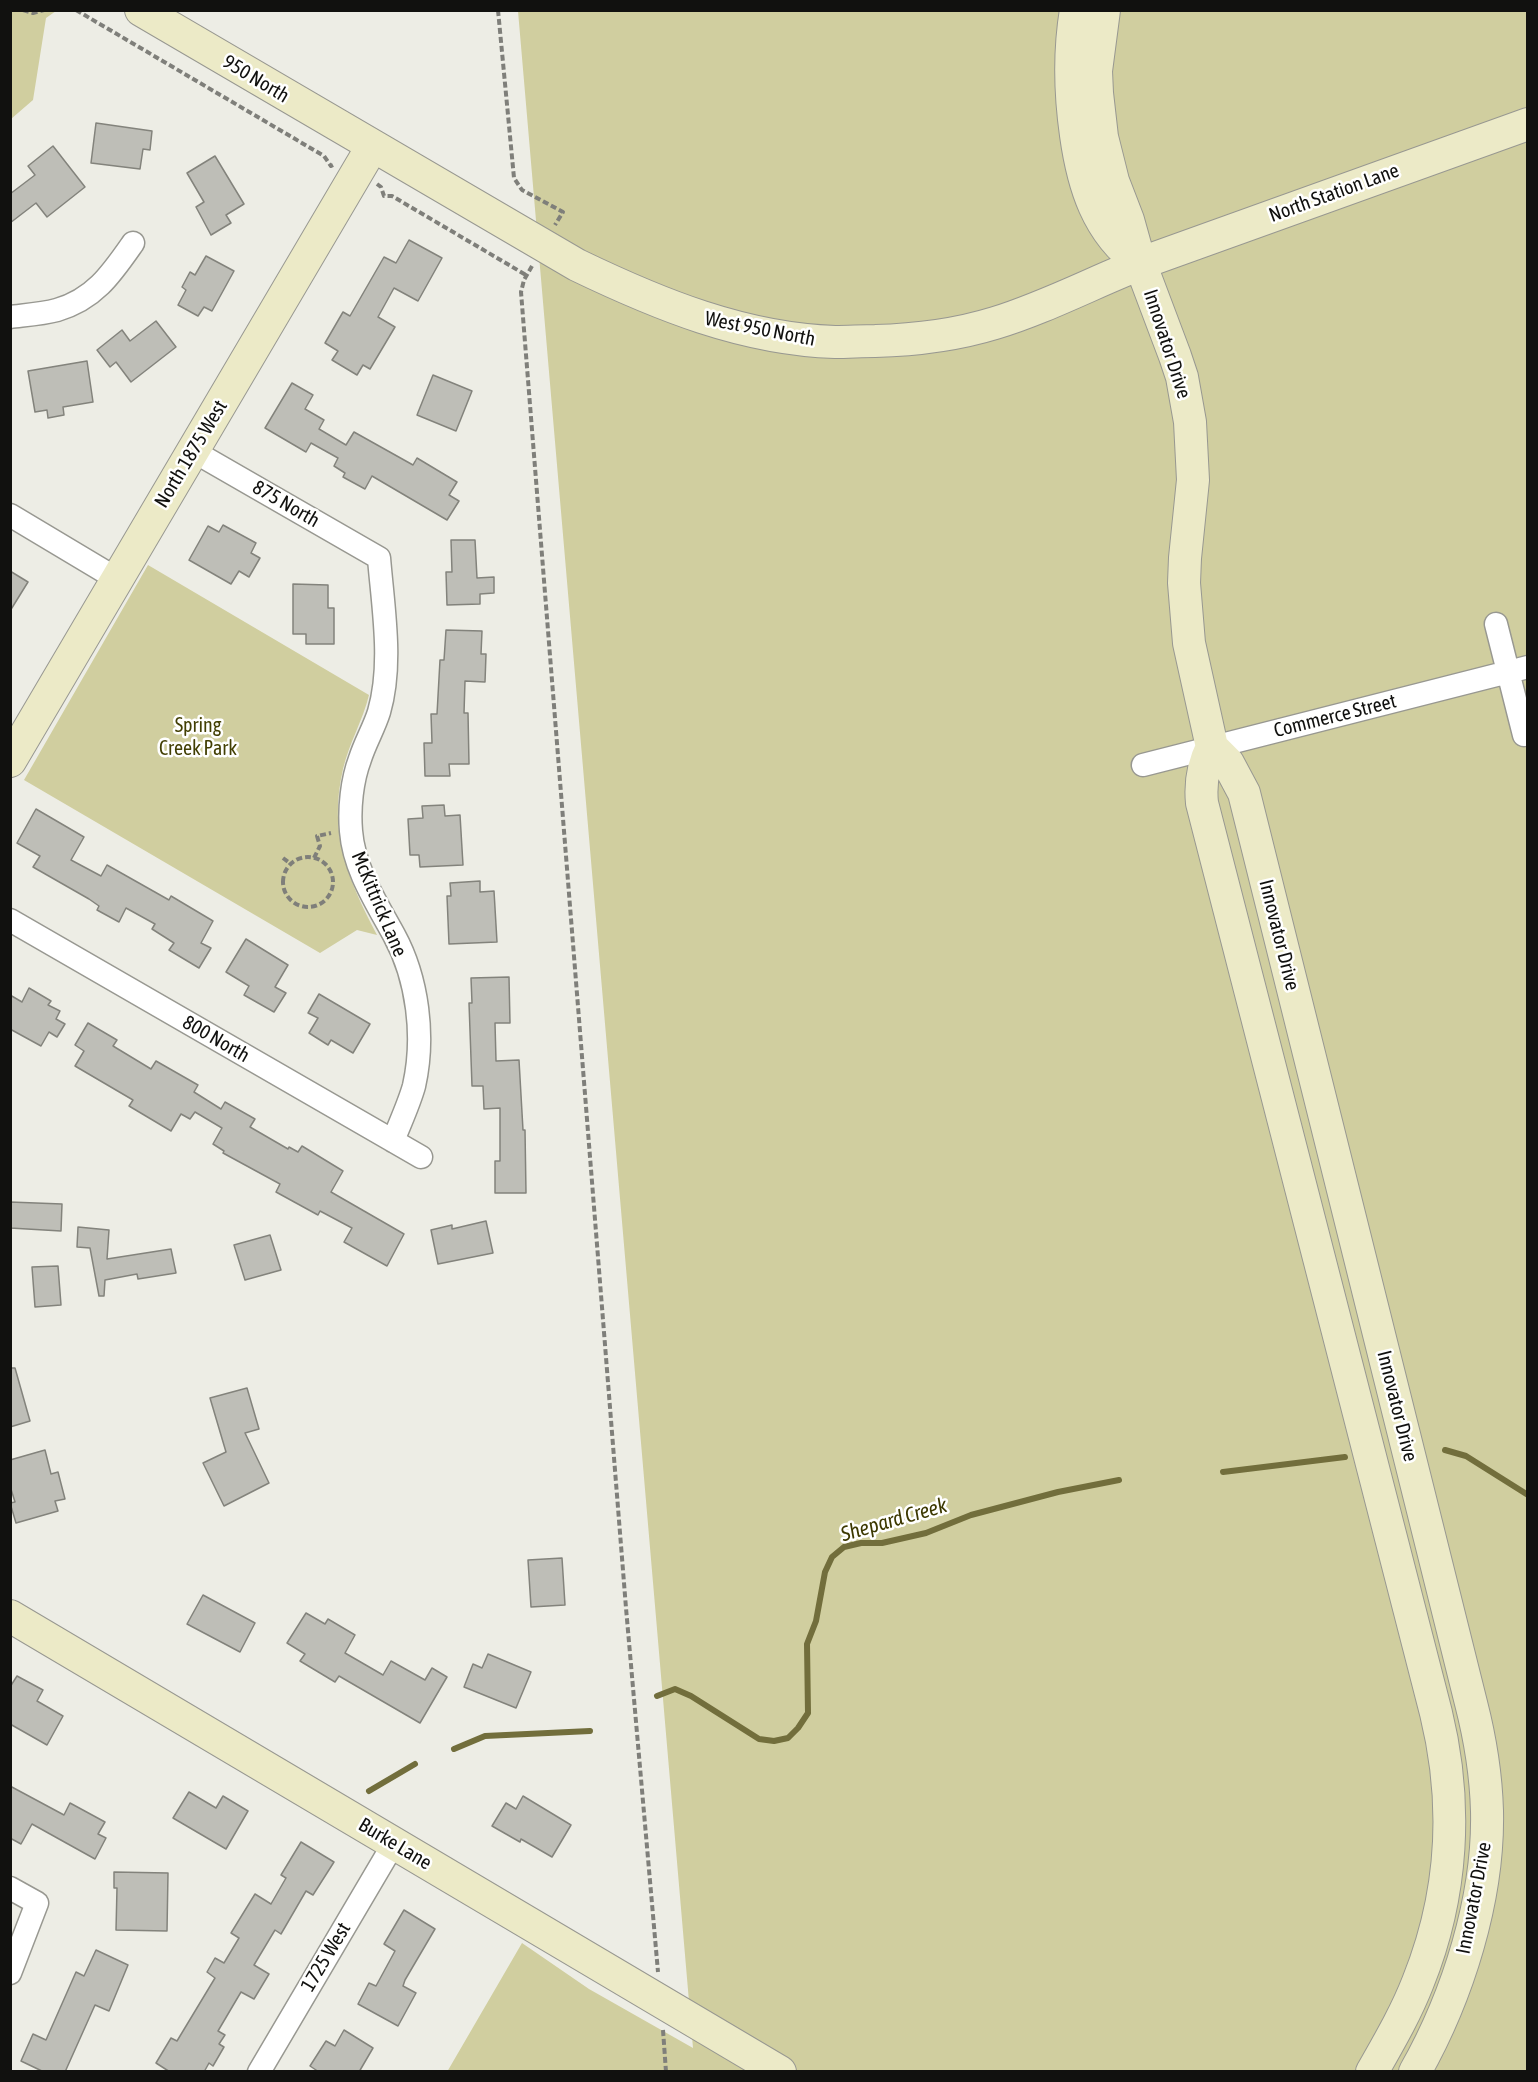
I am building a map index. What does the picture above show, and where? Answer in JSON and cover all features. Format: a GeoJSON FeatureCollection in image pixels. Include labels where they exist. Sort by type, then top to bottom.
{"type":"FeatureCollection","features":[{"type":"Feature","properties":{"kind":"main road","name":"950 North"},"geometry":{"type":"LineString","coordinates":[[141,10],[372,147]]}},
{"type":"Feature","properties":{"kind":"main road","name":"Innovator Drive"},"geometry":{"type":"LineString","coordinates":[[1076,10],[1070,80],[1083,178],[1092,202],[1108,232],[1128,254],[1140,263]]}},
{"type":"Feature","properties":{"kind":"main road","name":"Innovator Drive"},"geometry":{"type":"LineString","coordinates":[[1104,10],[1096,71],[1099,115],[1108,164],[1140,263],[1182,377],[1190,422],[1193,480],[1185,558],[1185,613],[1194,673],[1212,747],[1228,763],[1244,792],[1472,1702],[1482,1754],[1487,1813],[1482,1878],[1473,1920],[1449,2001],[1415,2072]]}},
{"type":"Feature","properties":{"kind":"main road","name":"North Station Lane"},"geometry":{"type":"LineString","coordinates":[[1140,263],[1527,124]]}},
{"type":"Feature","properties":{"kind":"main road","name":"West 950 North"},"geometry":{"type":"LineString","coordinates":[[372,147],[592,273],[694,316],[764,334],[836,342],[900,340],[964,331],[996,323],[1070,295],[1140,263]]}},
{"type":"Feature","properties":{"kind":"main road","name":"North 1875 West"},"geometry":{"type":"LineString","coordinates":[[10,761],[372,147]]}},
{"type":"Feature","properties":{"kind":"main road","name":"Innovator Drive"},"geometry":{"type":"LineString","coordinates":[[1212,747],[1203,770],[1202,803],[1440,1730],[1447,1765],[1450,1791],[1449,1848],[1436,1928],[1414,1990],[1372,2072]]}},
{"type":"Feature","properties":{"kind":"main road","name":"Burke Lane"},"geometry":{"type":"LineString","coordinates":[[10,1616],[780,2072]]}},
{"type":"Feature","properties":{"kind":"street"},"geometry":{"type":"LineString","coordinates":[[10,317],[57,310],[87,297],[108,278],[133,243]]}},
{"type":"Feature","properties":{"kind":"street","name":"875 North"},"geometry":{"type":"LineString","coordinates":[[193,451],[379,558]]}},
{"type":"Feature","properties":{"kind":"street"},"geometry":{"type":"LineString","coordinates":[[10,515],[117,579]]}},
{"type":"Feature","properties":{"kind":"street","name":"McKittrick Lane"},"geometry":{"type":"LineString","coordinates":[[379,558],[386,640],[384,678],[379,712],[359,761],[352,797],[351,831],[359,866],[373,900],[395,937],[410,976],[418,1013],[420,1047],[414,1087],[393,1141]]}},
{"type":"Feature","properties":{"kind":"street"},"geometry":{"type":"LineString","coordinates":[[1496,624],[1518,669],[1524,735]]}},
{"type":"Feature","properties":{"kind":"street","name":"Commerce Street"},"geometry":{"type":"LineString","coordinates":[[1143,765],[1518,669]]}},
{"type":"Feature","properties":{"kind":"street","name":"800 North"},"geometry":{"type":"LineString","coordinates":[[10,920],[421,1157]]}},
{"type":"Feature","properties":{"kind":"street","name":"1725 West"},"geometry":{"type":"LineString","coordinates":[[259,2072],[394,1843]]}},
{"type":"Feature","properties":{"kind":"street"},"geometry":{"type":"LineString","coordinates":[[10,1888],[37,1903],[10,1973]]}},
{"type":"Feature","properties":{"kind":"path"},"geometry":{"type":"LineString","coordinates":[[23,10],[33,13],[44,10]]}},
{"type":"Feature","properties":{"kind":"path"},"geometry":{"type":"LineString","coordinates":[[76,10],[324,156],[331,166]]}},
{"type":"Feature","properties":{"kind":"path"},"geometry":{"type":"LineString","coordinates":[[498,10],[514,178],[522,190],[563,212]]}},
{"type":"Feature","properties":{"kind":"path"},"geometry":{"type":"LineString","coordinates":[[384,196],[392,196],[526,275],[521,291],[624,1585],[666,2072]]}},
{"type":"Feature","properties":{"kind":"path"},"geometry":{"type":"LineString","coordinates":[[314,858],[320,846],[317,836],[334,832]]}},
{"type":"Feature","properties":{"kind":"path"},"geometry":{"type":"LineString","coordinates":[[306,857],[314,858],[327,867],[332,877],[332,890],[328,897],[315,906],[299,905],[286,894],[284,886],[286,870],[291,864],[306,857]]}},
{"type":"Feature","properties":{"kind":"path"},"geometry":{"type":"LineString","coordinates":[[283,858],[291,864]]}},
{"type":"Feature","properties":{"kind":"path"},"geometry":{"type":"LineString","coordinates":[[332,877],[342,873]]}},
{"type":"Feature","properties":{"kind":"green space"},"geometry":{"type":"Polygon","coordinates":[[[11,10],[56,11],[46,18],[33,100],[11,119],[11,10]]]}},
{"type":"Feature","properties":{"kind":"green space"},"geometry":{"type":"Polygon","coordinates":[[[518,11],[1527,11],[1527,2071],[447,2072],[522,1943],[589,1989],[693,2048],[518,11]]]}},
{"type":"Feature","properties":{"kind":"green space","name":"Spring Creek Park"},"geometry":{"type":"Polygon","coordinates":[[[148,565],[369,695],[343,769],[338,814],[343,855],[357,895],[377,935],[357,930],[320,953],[24,780],[148,565]]]}},
{"type":"Feature","properties":{"kind":"building"},"geometry":{"type":"Polygon","coordinates":[[[96,123],[152,131],[150,150],[143,149],[140,169],[91,163],[96,123]]]}},
{"type":"Feature","properties":{"kind":"building"},"geometry":{"type":"Polygon","coordinates":[[[53,146],[85,187],[47,217],[36,203],[10,223],[10,194],[35,175],[28,166],[53,146]]]}},
{"type":"Feature","properties":{"kind":"building"},"geometry":{"type":"Polygon","coordinates":[[[215,156],[244,204],[226,215],[231,223],[211,235],[196,207],[204,202],[187,173],[215,156]]]}},
{"type":"Feature","properties":{"kind":"building"},"geometry":{"type":"Polygon","coordinates":[[[409,240],[442,258],[418,301],[394,288],[378,317],[395,327],[370,369],[363,365],[357,375],[332,360],[338,351],[325,343],[343,312],[350,316],[384,257],[396,263],[409,240]]]}},
{"type":"Feature","properties":{"kind":"building"},"geometry":{"type":"Polygon","coordinates":[[[206,256],[234,271],[212,311],[204,307],[198,316],[178,305],[186,290],[182,287],[190,272],[195,275],[206,256]]]}},
{"type":"Feature","properties":{"kind":"building"},"geometry":{"type":"Polygon","coordinates":[[[156,321],[176,347],[131,382],[116,362],[110,367],[97,350],[122,330],[130,341],[156,321]]]}},
{"type":"Feature","properties":{"kind":"building"},"geometry":{"type":"Polygon","coordinates":[[[87,361],[93,402],[63,407],[64,415],[48,418],[47,410],[35,412],[28,371],[87,361]]]}},
{"type":"Feature","properties":{"kind":"building"},"geometry":{"type":"Polygon","coordinates":[[[433,375],[472,391],[456,431],[417,415],[433,375]]]}},
{"type":"Feature","properties":{"kind":"building"},"geometry":{"type":"Polygon","coordinates":[[[292,383],[313,395],[305,409],[324,420],[319,429],[346,445],[354,432],[413,465],[417,458],[457,482],[449,495],[459,501],[447,520],[372,476],[365,489],[343,477],[345,473],[334,466],[338,458],[311,443],[306,452],[265,428],[292,383]]]}},
{"type":"Feature","properties":{"kind":"building"},"geometry":{"type":"Polygon","coordinates":[[[223,525],[256,543],[251,553],[260,558],[249,577],[239,571],[231,584],[189,560],[208,526],[219,532],[223,525]]]}},
{"type":"Feature","properties":{"kind":"building"},"geometry":{"type":"Polygon","coordinates":[[[451,540],[475,540],[477,578],[494,577],[494,593],[480,594],[480,604],[447,605],[446,572],[452,572],[451,540]]]}},
{"type":"Feature","properties":{"kind":"building"},"geometry":{"type":"Polygon","coordinates":[[[10,571],[28,582],[10,611],[10,571]]]}},
{"type":"Feature","properties":{"kind":"building"},"geometry":{"type":"Polygon","coordinates":[[[293,584],[328,585],[328,608],[334,608],[334,644],[306,644],[306,634],[293,634],[293,584]]]}},
{"type":"Feature","properties":{"kind":"building"},"geometry":{"type":"Polygon","coordinates":[[[446,630],[482,631],[481,654],[486,654],[485,682],[465,681],[464,713],[468,713],[469,764],[449,764],[450,776],[425,776],[424,743],[432,743],[431,714],[437,714],[440,660],[444,660],[446,630]]]}},
{"type":"Feature","properties":{"kind":"building"},"geometry":{"type":"Polygon","coordinates":[[[444,805],[445,816],[460,815],[463,865],[420,867],[419,855],[410,855],[408,819],[423,818],[422,806],[444,805]]]}},
{"type":"Feature","properties":{"kind":"building"},"geometry":{"type":"Polygon","coordinates":[[[36,809],[84,837],[71,860],[101,876],[107,865],[169,900],[171,896],[213,921],[201,943],[211,948],[199,968],[169,950],[174,943],[152,929],[155,924],[126,908],[119,922],[97,910],[99,906],[89,899],[33,867],[40,856],[17,843],[36,809]]]}},
{"type":"Feature","properties":{"kind":"building"},"geometry":{"type":"Polygon","coordinates":[[[480,881],[480,892],[494,891],[497,942],[449,944],[447,896],[451,896],[450,883],[480,881]]]}},
{"type":"Feature","properties":{"kind":"building"},"geometry":{"type":"Polygon","coordinates":[[[246,939],[288,965],[275,987],[286,993],[274,1012],[244,995],[249,986],[226,972],[246,939]]]}},
{"type":"Feature","properties":{"kind":"building"},"geometry":{"type":"Polygon","coordinates":[[[509,977],[510,1023],[495,1023],[496,1061],[519,1060],[523,1130],[525,1130],[526,1193],[495,1193],[495,1161],[500,1161],[500,1108],[484,1109],[483,1086],[472,1086],[469,1003],[472,1003],[471,978],[509,977]]]}},
{"type":"Feature","properties":{"kind":"building"},"geometry":{"type":"Polygon","coordinates":[[[29,988],[51,1001],[48,1005],[60,1011],[56,1019],[65,1024],[57,1037],[49,1032],[41,1046],[10,1029],[10,995],[22,1002],[29,988]]]}},
{"type":"Feature","properties":{"kind":"building"},"geometry":{"type":"Polygon","coordinates":[[[319,994],[370,1024],[353,1053],[331,1040],[328,1045],[309,1033],[318,1018],[308,1013],[319,994]]]}},
{"type":"Feature","properties":{"kind":"building"},"geometry":{"type":"Polygon","coordinates":[[[88,1023],[117,1040],[113,1046],[151,1069],[156,1061],[198,1085],[194,1092],[221,1109],[225,1102],[255,1119],[250,1127],[288,1149],[289,1147],[298,1152],[302,1146],[343,1171],[331,1192],[404,1234],[387,1266],[344,1242],[352,1228],[320,1211],[318,1215],[276,1192],[280,1184],[223,1153],[224,1151],[213,1144],[222,1128],[195,1112],[190,1119],[181,1114],[171,1131],[129,1106],[133,1100],[75,1066],[84,1051],[75,1045],[88,1023]]]}},
{"type":"Feature","properties":{"kind":"building"},"geometry":{"type":"Polygon","coordinates":[[[10,1202],[62,1204],[61,1231],[10,1228],[10,1202]]]}},
{"type":"Feature","properties":{"kind":"building"},"geometry":{"type":"Polygon","coordinates":[[[486,1221],[493,1253],[438,1264],[431,1230],[452,1225],[452,1229],[486,1221]]]}},
{"type":"Feature","properties":{"kind":"building"},"geometry":{"type":"Polygon","coordinates":[[[78,1227],[109,1230],[107,1259],[171,1249],[176,1273],[138,1279],[137,1274],[105,1280],[104,1296],[99,1296],[90,1248],[77,1247],[78,1227]]]}},
{"type":"Feature","properties":{"kind":"building"},"geometry":{"type":"Polygon","coordinates":[[[270,1235],[281,1270],[245,1280],[234,1245],[270,1235]]]}},
{"type":"Feature","properties":{"kind":"building"},"geometry":{"type":"Polygon","coordinates":[[[58,1266],[61,1305],[35,1307],[32,1267],[58,1266]]]}},
{"type":"Feature","properties":{"kind":"building"},"geometry":{"type":"Polygon","coordinates":[[[10,1368],[15,1368],[30,1421],[10,1427],[10,1368]]]}},
{"type":"Feature","properties":{"kind":"building"},"geometry":{"type":"Polygon","coordinates":[[[247,1388],[259,1429],[245,1433],[269,1483],[224,1506],[203,1463],[226,1452],[210,1398],[247,1388]]]}},
{"type":"Feature","properties":{"kind":"building"},"geometry":{"type":"Polygon","coordinates":[[[45,1450],[51,1474],[58,1472],[65,1499],[55,1501],[58,1511],[16,1523],[10,1503],[15,1502],[10,1486],[10,1460],[45,1450]]]}},
{"type":"Feature","properties":{"kind":"building"},"geometry":{"type":"Polygon","coordinates":[[[562,1558],[565,1605],[531,1607],[528,1560],[562,1558]]]}},
{"type":"Feature","properties":{"kind":"building"},"geometry":{"type":"Polygon","coordinates":[[[203,1595],[255,1623],[240,1652],[187,1624],[203,1595]]]}},
{"type":"Feature","properties":{"kind":"building"},"geometry":{"type":"Polygon","coordinates":[[[306,1613],[325,1624],[328,1619],[355,1635],[345,1653],[383,1675],[391,1661],[425,1680],[432,1668],[447,1677],[420,1723],[339,1676],[335,1682],[300,1661],[305,1654],[287,1643],[306,1613]]]}},
{"type":"Feature","properties":{"kind":"building"},"geometry":{"type":"Polygon","coordinates":[[[488,1654],[531,1672],[516,1708],[464,1687],[473,1664],[482,1668],[488,1654]]]}},
{"type":"Feature","properties":{"kind":"building"},"geometry":{"type":"Polygon","coordinates":[[[17,1676],[43,1690],[37,1701],[63,1716],[47,1745],[10,1724],[10,1687],[17,1676]]]}},
{"type":"Feature","properties":{"kind":"building"},"geometry":{"type":"Polygon","coordinates":[[[10,1786],[64,1815],[70,1803],[105,1822],[98,1834],[106,1838],[95,1859],[32,1824],[21,1844],[10,1838],[10,1786]]]}},
{"type":"Feature","properties":{"kind":"building"},"geometry":{"type":"Polygon","coordinates":[[[189,1792],[216,1808],[223,1796],[248,1811],[226,1849],[173,1818],[189,1792]]]}},
{"type":"Feature","properties":{"kind":"building"},"geometry":{"type":"Polygon","coordinates":[[[523,1796],[571,1825],[552,1857],[492,1826],[506,1803],[516,1809],[523,1796]]]}},
{"type":"Feature","properties":{"kind":"building"},"geometry":{"type":"Polygon","coordinates":[[[301,1842],[334,1862],[313,1895],[306,1891],[281,1934],[275,1930],[254,1965],[269,1974],[254,1999],[241,1992],[218,2031],[225,2035],[219,2044],[224,2047],[213,2066],[209,2063],[204,2072],[170,2072],[156,2063],[171,2038],[177,2041],[215,1978],[207,1972],[215,1958],[224,1963],[239,1938],[231,1933],[255,1894],[271,1904],[286,1878],[281,1875],[301,1842]]]}},
{"type":"Feature","properties":{"kind":"building"},"geometry":{"type":"Polygon","coordinates":[[[114,1872],[168,1873],[167,1931],[116,1930],[117,1888],[114,1888],[114,1872]]]}},
{"type":"Feature","properties":{"kind":"building"},"geometry":{"type":"Polygon","coordinates":[[[404,1910],[435,1929],[405,1980],[403,1986],[416,1993],[398,2026],[358,2004],[369,1983],[376,1986],[395,1951],[384,1944],[404,1910]]]}},
{"type":"Feature","properties":{"kind":"building"},"geometry":{"type":"Polygon","coordinates":[[[96,1950],[128,1965],[109,2011],[95,2005],[65,2072],[44,2072],[21,2061],[33,2034],[46,2040],[76,1972],[84,1976],[96,1950]]]}},
{"type":"Feature","properties":{"kind":"building"},"geometry":{"type":"Polygon","coordinates":[[[344,2030],[373,2048],[359,2072],[319,2072],[310,2066],[326,2041],[335,2046],[344,2030]]]}},
{"type":"Feature","properties":{"kind":"waterway","name":"Shepard Creek"},"geometry":{"type":"LineString","coordinates":[[1445,1450],[1466,1456],[1528,1495]]}},
{"type":"Feature","properties":{"kind":"waterway","name":"Shepard Creek"},"geometry":{"type":"LineString","coordinates":[[1223,1472],[1345,1457]]}},
{"type":"Feature","properties":{"kind":"waterway","name":"Shepard Creek"},"geometry":{"type":"LineString","coordinates":[[657,1696],[675,1689],[691,1696],[759,1739],[774,1741],[788,1738],[808,1713],[807,1644],[816,1621],[825,1572],[832,1557],[844,1547],[861,1543],[882,1543],[926,1533],[971,1515],[1058,1492],[1119,1480]]}},
{"type":"Feature","properties":{"kind":"waterway","name":"Shepard Creek"},"geometry":{"type":"LineString","coordinates":[[454,1749],[485,1736],[590,1731]]}},
{"type":"Feature","properties":{"kind":"waterway","name":"Shepard Creek"},"geometry":{"type":"LineString","coordinates":[[369,1791],[415,1764]]}}]}
